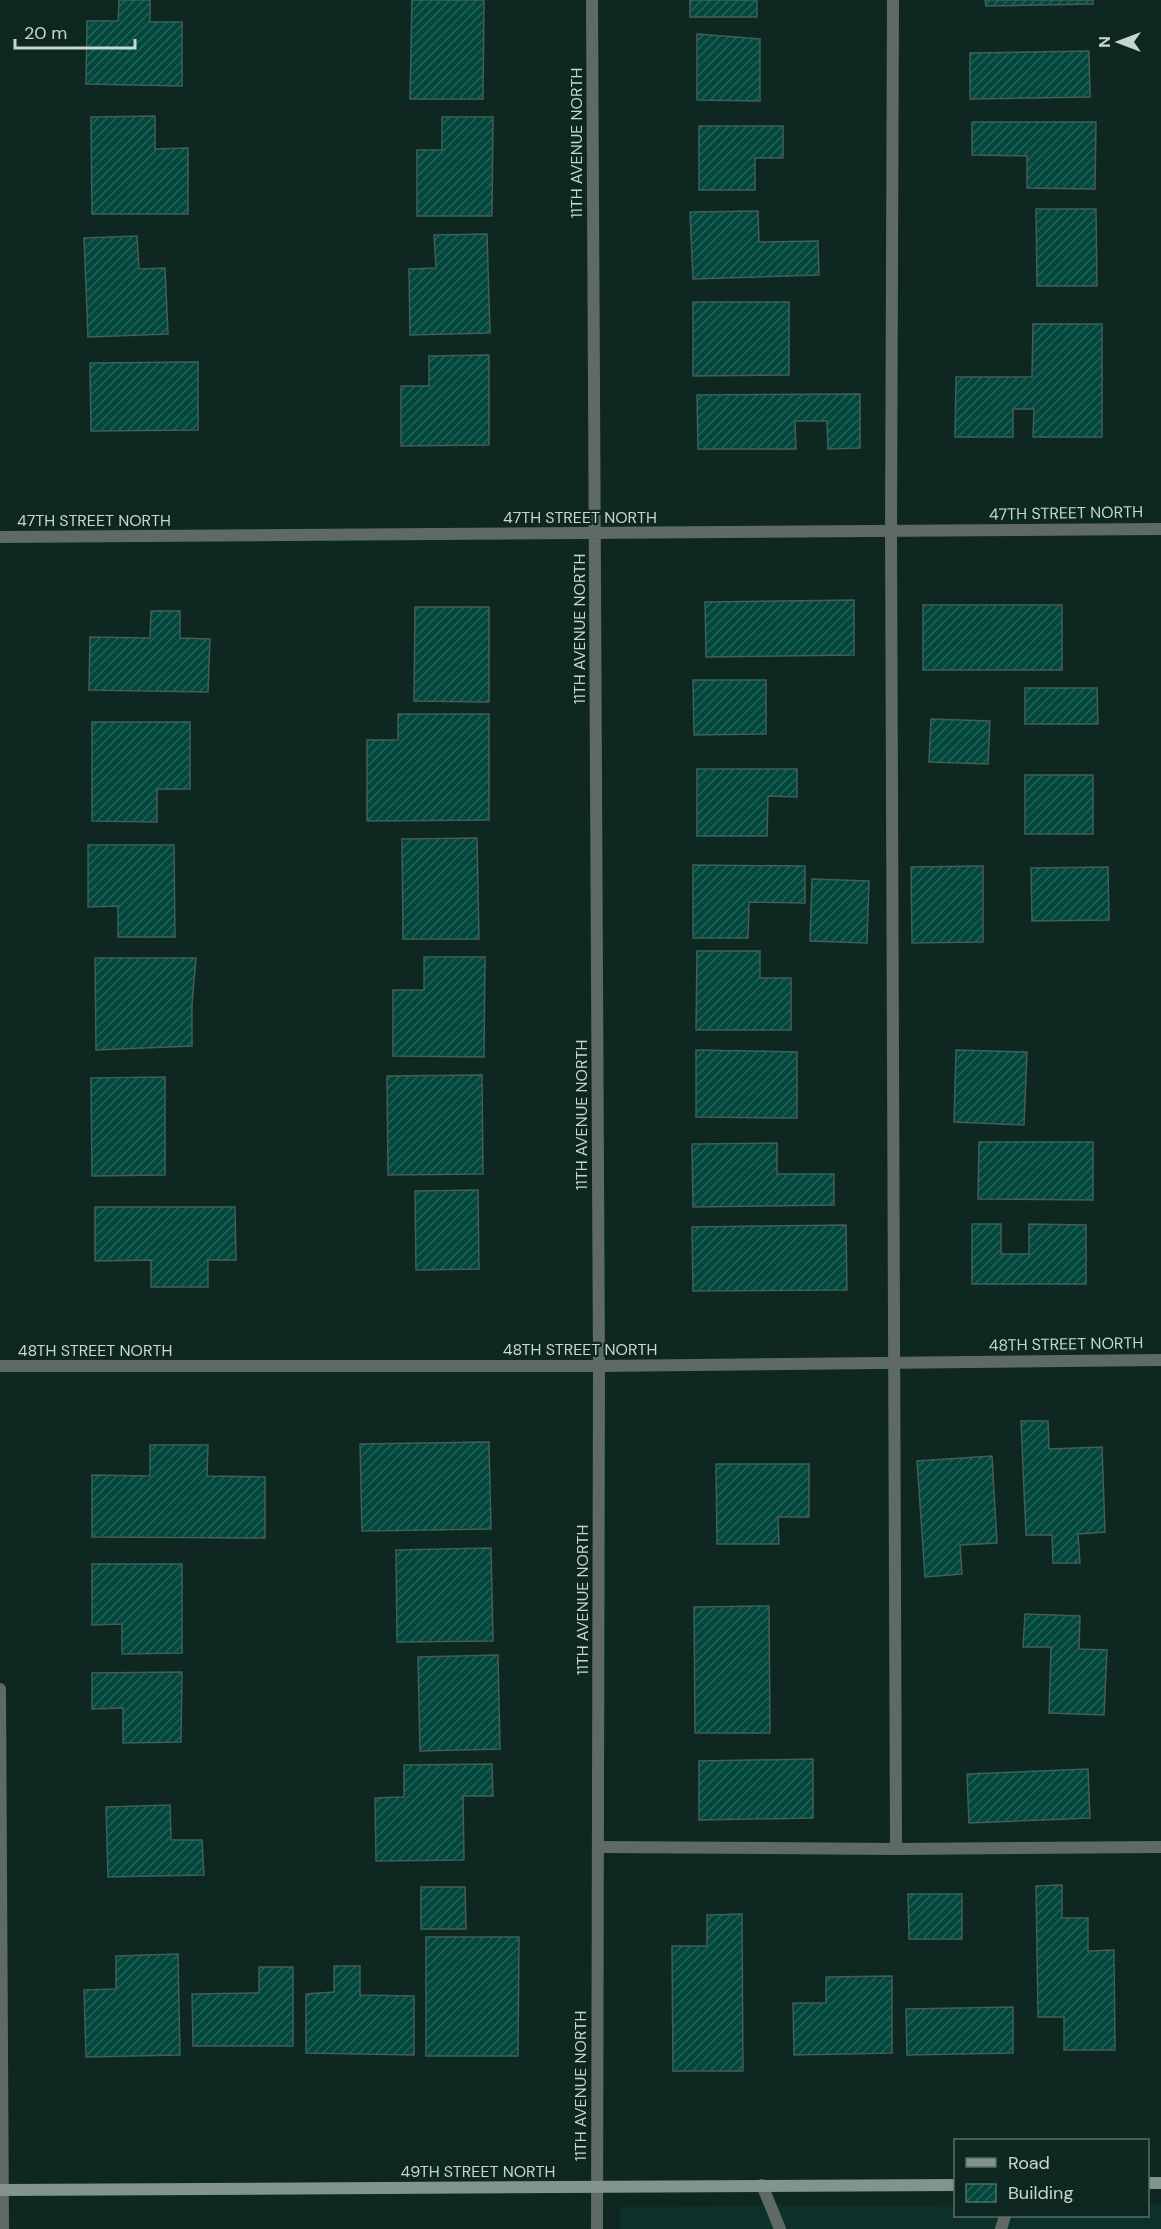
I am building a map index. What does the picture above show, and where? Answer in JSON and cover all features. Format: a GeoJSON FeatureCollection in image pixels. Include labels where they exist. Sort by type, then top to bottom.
{"type":"FeatureCollection","features":[{"type":"Feature","properties":{"kind":"main road","name":"49TH STREET NORTH"},"geometry":{"type":"LineString","coordinates":[[1,2190],[954,2185]]}},
{"type":"Feature","properties":{"kind":"street","name":"11TH AVENUE NORTH"},"geometry":{"type":"LineString","coordinates":[[592,0],[599,1366],[597,2229]]}},
{"type":"Feature","properties":{"kind":"street"},"geometry":{"type":"LineString","coordinates":[[893,0],[891,531],[896,1363],[896,1849]]}},
{"type":"Feature","properties":{"kind":"street","name":"47TH STREET NORTH"},"geometry":{"type":"LineString","coordinates":[[0,537],[1161,529]]}},
{"type":"Feature","properties":{"kind":"street","name":"48TH STREET NORTH"},"geometry":{"type":"LineString","coordinates":[[0,1366],[599,1366],[1161,1360]]}},
{"type":"Feature","properties":{"kind":"street"},"geometry":{"type":"LineString","coordinates":[[0,1689],[3,2229]]}},
{"type":"Feature","properties":{"kind":"street"},"geometry":{"type":"LineString","coordinates":[[598,1847],[896,1849],[1161,1847]]}},
{"type":"Feature","properties":{"kind":"street"},"geometry":{"type":"LineString","coordinates":[[762,2186],[780,2229]]}},
{"type":"Feature","properties":{"kind":"shaded area"},"geometry":{"type":"Polygon","coordinates":[[[1149,2204],[1161,2204],[1161,2229],[620,2229],[620,2207],[954,2205],[954,2217],[1149,2217],[1149,2204]]]}},
{"type":"Feature","properties":{"kind":"building"},"geometry":{"type":"Polygon","coordinates":[[[119,0],[150,0],[150,22],[182,22],[182,86],[86,84],[87,21],[118,21],[119,0]]]}},
{"type":"Feature","properties":{"kind":"building"},"geometry":{"type":"Polygon","coordinates":[[[412,0],[484,0],[483,99],[410,99],[412,0]]]}},
{"type":"Feature","properties":{"kind":"building"},"geometry":{"type":"Polygon","coordinates":[[[690,0],[757,0],[757,17],[690,17],[690,0]]]}},
{"type":"Feature","properties":{"kind":"building"},"geometry":{"type":"Polygon","coordinates":[[[985,0],[1093,0],[1093,4],[986,6],[985,0]]]}},
{"type":"Feature","properties":{"kind":"building"},"geometry":{"type":"Polygon","coordinates":[[[697,34],[760,39],[760,101],[697,100],[697,34]]]}},
{"type":"Feature","properties":{"kind":"building"},"geometry":{"type":"Polygon","coordinates":[[[1089,51],[1090,97],[970,99],[970,53],[1089,51]]]}},
{"type":"Feature","properties":{"kind":"building"},"geometry":{"type":"Polygon","coordinates":[[[155,116],[155,149],[188,148],[188,214],[92,214],[91,117],[155,116]]]}},
{"type":"Feature","properties":{"kind":"building"},"geometry":{"type":"Polygon","coordinates":[[[442,117],[493,117],[492,216],[417,216],[417,150],[442,150],[442,117]]]}},
{"type":"Feature","properties":{"kind":"building"},"geometry":{"type":"Polygon","coordinates":[[[972,122],[1096,122],[1095,189],[1027,188],[1027,156],[972,155],[972,122]]]}},
{"type":"Feature","properties":{"kind":"building"},"geometry":{"type":"Polygon","coordinates":[[[699,126],[783,126],[783,158],[755,158],[755,190],[699,190],[699,126]]]}},
{"type":"Feature","properties":{"kind":"building"},"geometry":{"type":"Polygon","coordinates":[[[1036,209],[1096,209],[1097,286],[1037,286],[1036,209]]]}},
{"type":"Feature","properties":{"kind":"building"},"geometry":{"type":"Polygon","coordinates":[[[758,211],[759,242],[818,241],[819,275],[693,279],[690,212],[758,211]]]}},
{"type":"Feature","properties":{"kind":"building"},"geometry":{"type":"Polygon","coordinates":[[[487,234],[490,333],[410,335],[409,269],[436,268],[434,235],[487,234]]]}},
{"type":"Feature","properties":{"kind":"building"},"geometry":{"type":"Polygon","coordinates":[[[137,236],[139,269],[165,268],[168,334],[88,337],[84,238],[137,236]]]}},
{"type":"Feature","properties":{"kind":"building"},"geometry":{"type":"Polygon","coordinates":[[[693,302],[789,302],[789,375],[693,376],[693,302]]]}},
{"type":"Feature","properties":{"kind":"building"},"geometry":{"type":"Polygon","coordinates":[[[1033,324],[1102,324],[1102,437],[1033,437],[1034,409],[1013,409],[1013,437],[955,437],[956,377],[1032,377],[1033,324]]]}},
{"type":"Feature","properties":{"kind":"building"},"geometry":{"type":"Polygon","coordinates":[[[489,355],[489,445],[401,446],[401,386],[429,386],[429,356],[489,355]]]}},
{"type":"Feature","properties":{"kind":"building"},"geometry":{"type":"Polygon","coordinates":[[[198,362],[198,430],[91,431],[90,363],[198,362]]]}},
{"type":"Feature","properties":{"kind":"building"},"geometry":{"type":"Polygon","coordinates":[[[860,394],[860,448],[828,449],[827,421],[795,421],[796,449],[698,449],[697,395],[860,394]]]}},
{"type":"Feature","properties":{"kind":"building"},"geometry":{"type":"Polygon","coordinates":[[[854,600],[854,655],[706,657],[705,602],[854,600]]]}},
{"type":"Feature","properties":{"kind":"building"},"geometry":{"type":"Polygon","coordinates":[[[923,605],[1062,605],[1062,670],[923,670],[923,605]]]}},
{"type":"Feature","properties":{"kind":"building"},"geometry":{"type":"Polygon","coordinates":[[[415,607],[489,607],[489,702],[414,701],[415,607]]]}},
{"type":"Feature","properties":{"kind":"building"},"geometry":{"type":"Polygon","coordinates":[[[151,611],[180,611],[180,638],[210,639],[208,692],[89,690],[90,637],[150,638],[151,611]]]}},
{"type":"Feature","properties":{"kind":"building"},"geometry":{"type":"Polygon","coordinates":[[[693,680],[766,680],[766,734],[694,735],[693,680]]]}},
{"type":"Feature","properties":{"kind":"building"},"geometry":{"type":"Polygon","coordinates":[[[1025,688],[1097,688],[1098,724],[1025,724],[1025,688]]]}},
{"type":"Feature","properties":{"kind":"building"},"geometry":{"type":"Polygon","coordinates":[[[398,714],[489,714],[489,820],[367,821],[367,740],[398,740],[398,714]]]}},
{"type":"Feature","properties":{"kind":"building"},"geometry":{"type":"Polygon","coordinates":[[[931,719],[990,721],[988,764],[929,762],[931,719]]]}},
{"type":"Feature","properties":{"kind":"building"},"geometry":{"type":"Polygon","coordinates":[[[92,722],[190,722],[190,789],[157,789],[157,822],[92,821],[92,722]]]}},
{"type":"Feature","properties":{"kind":"building"},"geometry":{"type":"Polygon","coordinates":[[[697,769],[797,769],[797,797],[768,796],[767,836],[697,836],[697,769]]]}},
{"type":"Feature","properties":{"kind":"building"},"geometry":{"type":"Polygon","coordinates":[[[1025,775],[1093,775],[1093,834],[1025,834],[1025,775]]]}},
{"type":"Feature","properties":{"kind":"building"},"geometry":{"type":"Polygon","coordinates":[[[477,838],[479,939],[403,939],[402,839],[477,838]]]}},
{"type":"Feature","properties":{"kind":"building"},"geometry":{"type":"Polygon","coordinates":[[[88,845],[174,845],[175,937],[118,937],[118,906],[88,907],[88,845]]]}},
{"type":"Feature","properties":{"kind":"building"},"geometry":{"type":"Polygon","coordinates":[[[693,865],[805,866],[805,903],[749,902],[748,938],[693,938],[693,865]]]}},
{"type":"Feature","properties":{"kind":"building"},"geometry":{"type":"Polygon","coordinates":[[[983,866],[983,942],[912,943],[911,867],[983,866]]]}},
{"type":"Feature","properties":{"kind":"building"},"geometry":{"type":"Polygon","coordinates":[[[1108,867],[1109,920],[1032,921],[1031,868],[1108,867]]]}},
{"type":"Feature","properties":{"kind":"building"},"geometry":{"type":"Polygon","coordinates":[[[812,879],[869,881],[867,943],[810,941],[812,879]]]}},
{"type":"Feature","properties":{"kind":"building"},"geometry":{"type":"Polygon","coordinates":[[[697,951],[760,951],[760,978],[791,978],[791,1030],[696,1030],[697,951]]]}},
{"type":"Feature","properties":{"kind":"building"},"geometry":{"type":"Polygon","coordinates":[[[424,957],[485,957],[484,1057],[393,1056],[393,990],[424,990],[424,957]]]}},
{"type":"Feature","properties":{"kind":"building"},"geometry":{"type":"Polygon","coordinates":[[[95,958],[196,958],[192,1004],[192,1046],[96,1050],[95,958]]]}},
{"type":"Feature","properties":{"kind":"building"},"geometry":{"type":"Polygon","coordinates":[[[696,1050],[797,1052],[797,1118],[696,1117],[696,1050]]]}},
{"type":"Feature","properties":{"kind":"building"},"geometry":{"type":"Polygon","coordinates":[[[956,1050],[1027,1052],[1024,1125],[954,1122],[956,1050]]]}},
{"type":"Feature","properties":{"kind":"building"},"geometry":{"type":"Polygon","coordinates":[[[482,1075],[483,1174],[388,1175],[387,1076],[482,1075]]]}},
{"type":"Feature","properties":{"kind":"building"},"geometry":{"type":"Polygon","coordinates":[[[165,1077],[165,1175],[92,1176],[91,1078],[165,1077]]]}},
{"type":"Feature","properties":{"kind":"building"},"geometry":{"type":"Polygon","coordinates":[[[979,1142],[1093,1142],[1093,1200],[978,1199],[979,1142]]]}},
{"type":"Feature","properties":{"kind":"building"},"geometry":{"type":"Polygon","coordinates":[[[777,1143],[777,1174],[834,1174],[834,1205],[693,1207],[692,1144],[777,1143]]]}},
{"type":"Feature","properties":{"kind":"building"},"geometry":{"type":"Polygon","coordinates":[[[478,1190],[479,1269],[416,1270],[415,1191],[478,1190]]]}},
{"type":"Feature","properties":{"kind":"building"},"geometry":{"type":"Polygon","coordinates":[[[95,1207],[235,1207],[236,1260],[208,1260],[208,1287],[151,1287],[151,1260],[95,1261],[95,1207]]]}},
{"type":"Feature","properties":{"kind":"building"},"geometry":{"type":"Polygon","coordinates":[[[972,1224],[1001,1224],[1001,1254],[1029,1254],[1029,1224],[1086,1225],[1086,1284],[972,1284],[972,1224]]]}},
{"type":"Feature","properties":{"kind":"building"},"geometry":{"type":"Polygon","coordinates":[[[846,1225],[847,1290],[693,1291],[692,1227],[846,1225]]]}},
{"type":"Feature","properties":{"kind":"building"},"geometry":{"type":"Polygon","coordinates":[[[1021,1421],[1048,1421],[1049,1449],[1102,1447],[1105,1532],[1078,1534],[1080,1563],[1053,1563],[1052,1535],[1026,1535],[1021,1421]]]}},
{"type":"Feature","properties":{"kind":"building"},"geometry":{"type":"Polygon","coordinates":[[[489,1442],[491,1529],[362,1531],[360,1444],[489,1442]]]}},
{"type":"Feature","properties":{"kind":"building"},"geometry":{"type":"Polygon","coordinates":[[[150,1445],[208,1445],[207,1476],[265,1477],[265,1538],[92,1537],[92,1475],[150,1476],[150,1445]]]}},
{"type":"Feature","properties":{"kind":"building"},"geometry":{"type":"Polygon","coordinates":[[[992,1456],[997,1543],[960,1545],[962,1574],[925,1577],[917,1461],[992,1456]]]}},
{"type":"Feature","properties":{"kind":"building"},"geometry":{"type":"Polygon","coordinates":[[[716,1464],[809,1464],[809,1517],[778,1517],[779,1544],[717,1544],[716,1464]]]}},
{"type":"Feature","properties":{"kind":"building"},"geometry":{"type":"Polygon","coordinates":[[[491,1548],[493,1641],[397,1642],[396,1550],[491,1548]]]}},
{"type":"Feature","properties":{"kind":"building"},"geometry":{"type":"Polygon","coordinates":[[[92,1564],[182,1564],[182,1653],[122,1654],[122,1624],[92,1625],[92,1564]]]}},
{"type":"Feature","properties":{"kind":"building"},"geometry":{"type":"Polygon","coordinates":[[[769,1606],[770,1733],[695,1733],[694,1607],[769,1606]]]}},
{"type":"Feature","properties":{"kind":"building"},"geometry":{"type":"Polygon","coordinates":[[[1025,1614],[1080,1616],[1079,1649],[1107,1650],[1104,1715],[1049,1713],[1051,1647],[1023,1647],[1025,1614]]]}},
{"type":"Feature","properties":{"kind":"building"},"geometry":{"type":"Polygon","coordinates":[[[498,1655],[500,1749],[420,1751],[418,1657],[498,1655]]]}},
{"type":"Feature","properties":{"kind":"building"},"geometry":{"type":"Polygon","coordinates":[[[182,1672],[181,1742],[123,1743],[123,1708],[92,1709],[92,1673],[182,1672]]]}},
{"type":"Feature","properties":{"kind":"building"},"geometry":{"type":"Polygon","coordinates":[[[813,1759],[813,1818],[699,1820],[699,1761],[813,1759]]]}},
{"type":"Feature","properties":{"kind":"building"},"geometry":{"type":"Polygon","coordinates":[[[492,1764],[493,1796],[463,1796],[464,1860],[376,1861],[375,1798],[404,1797],[404,1765],[492,1764]]]}},
{"type":"Feature","properties":{"kind":"building"},"geometry":{"type":"Polygon","coordinates":[[[1088,1769],[1090,1818],[969,1823],[967,1774],[1088,1769]]]}},
{"type":"Feature","properties":{"kind":"building"},"geometry":{"type":"Polygon","coordinates":[[[170,1805],[171,1840],[202,1840],[204,1875],[108,1877],[106,1807],[170,1805]]]}},
{"type":"Feature","properties":{"kind":"building"},"geometry":{"type":"Polygon","coordinates":[[[1062,1885],[1062,1918],[1088,1918],[1088,1951],[1114,1950],[1115,2050],[1064,2050],[1064,2017],[1038,2017],[1036,1886],[1062,1885]]]}},
{"type":"Feature","properties":{"kind":"building"},"geometry":{"type":"Polygon","coordinates":[[[421,1887],[465,1887],[466,1929],[421,1929],[421,1887]]]}},
{"type":"Feature","properties":{"kind":"building"},"geometry":{"type":"Polygon","coordinates":[[[908,1894],[962,1894],[962,1939],[909,1939],[908,1894]]]}},
{"type":"Feature","properties":{"kind":"building"},"geometry":{"type":"Polygon","coordinates":[[[742,1914],[743,2071],[673,2071],[672,1946],[707,1946],[707,1915],[742,1914]]]}},
{"type":"Feature","properties":{"kind":"building"},"geometry":{"type":"Polygon","coordinates":[[[426,1937],[519,1937],[518,2056],[426,2056],[426,1937]]]}},
{"type":"Feature","properties":{"kind":"building"},"geometry":{"type":"Polygon","coordinates":[[[178,1954],[180,2055],[86,2057],[84,1990],[116,1989],[116,1956],[178,1954]]]}},
{"type":"Feature","properties":{"kind":"building"},"geometry":{"type":"Polygon","coordinates":[[[334,1966],[360,1966],[360,1995],[414,1996],[414,2055],[306,2053],[306,1994],[334,1992],[334,1966]]]}},
{"type":"Feature","properties":{"kind":"building"},"geometry":{"type":"Polygon","coordinates":[[[259,1967],[293,1967],[293,2046],[193,2046],[192,1994],[259,1993],[259,1967]]]}},
{"type":"Feature","properties":{"kind":"building"},"geometry":{"type":"Polygon","coordinates":[[[892,1976],[892,2053],[794,2055],[793,2003],[826,2003],[826,1977],[892,1976]]]}},
{"type":"Feature","properties":{"kind":"building"},"geometry":{"type":"Polygon","coordinates":[[[1013,2007],[1013,2053],[907,2055],[906,2009],[1013,2007]]]}}]}
